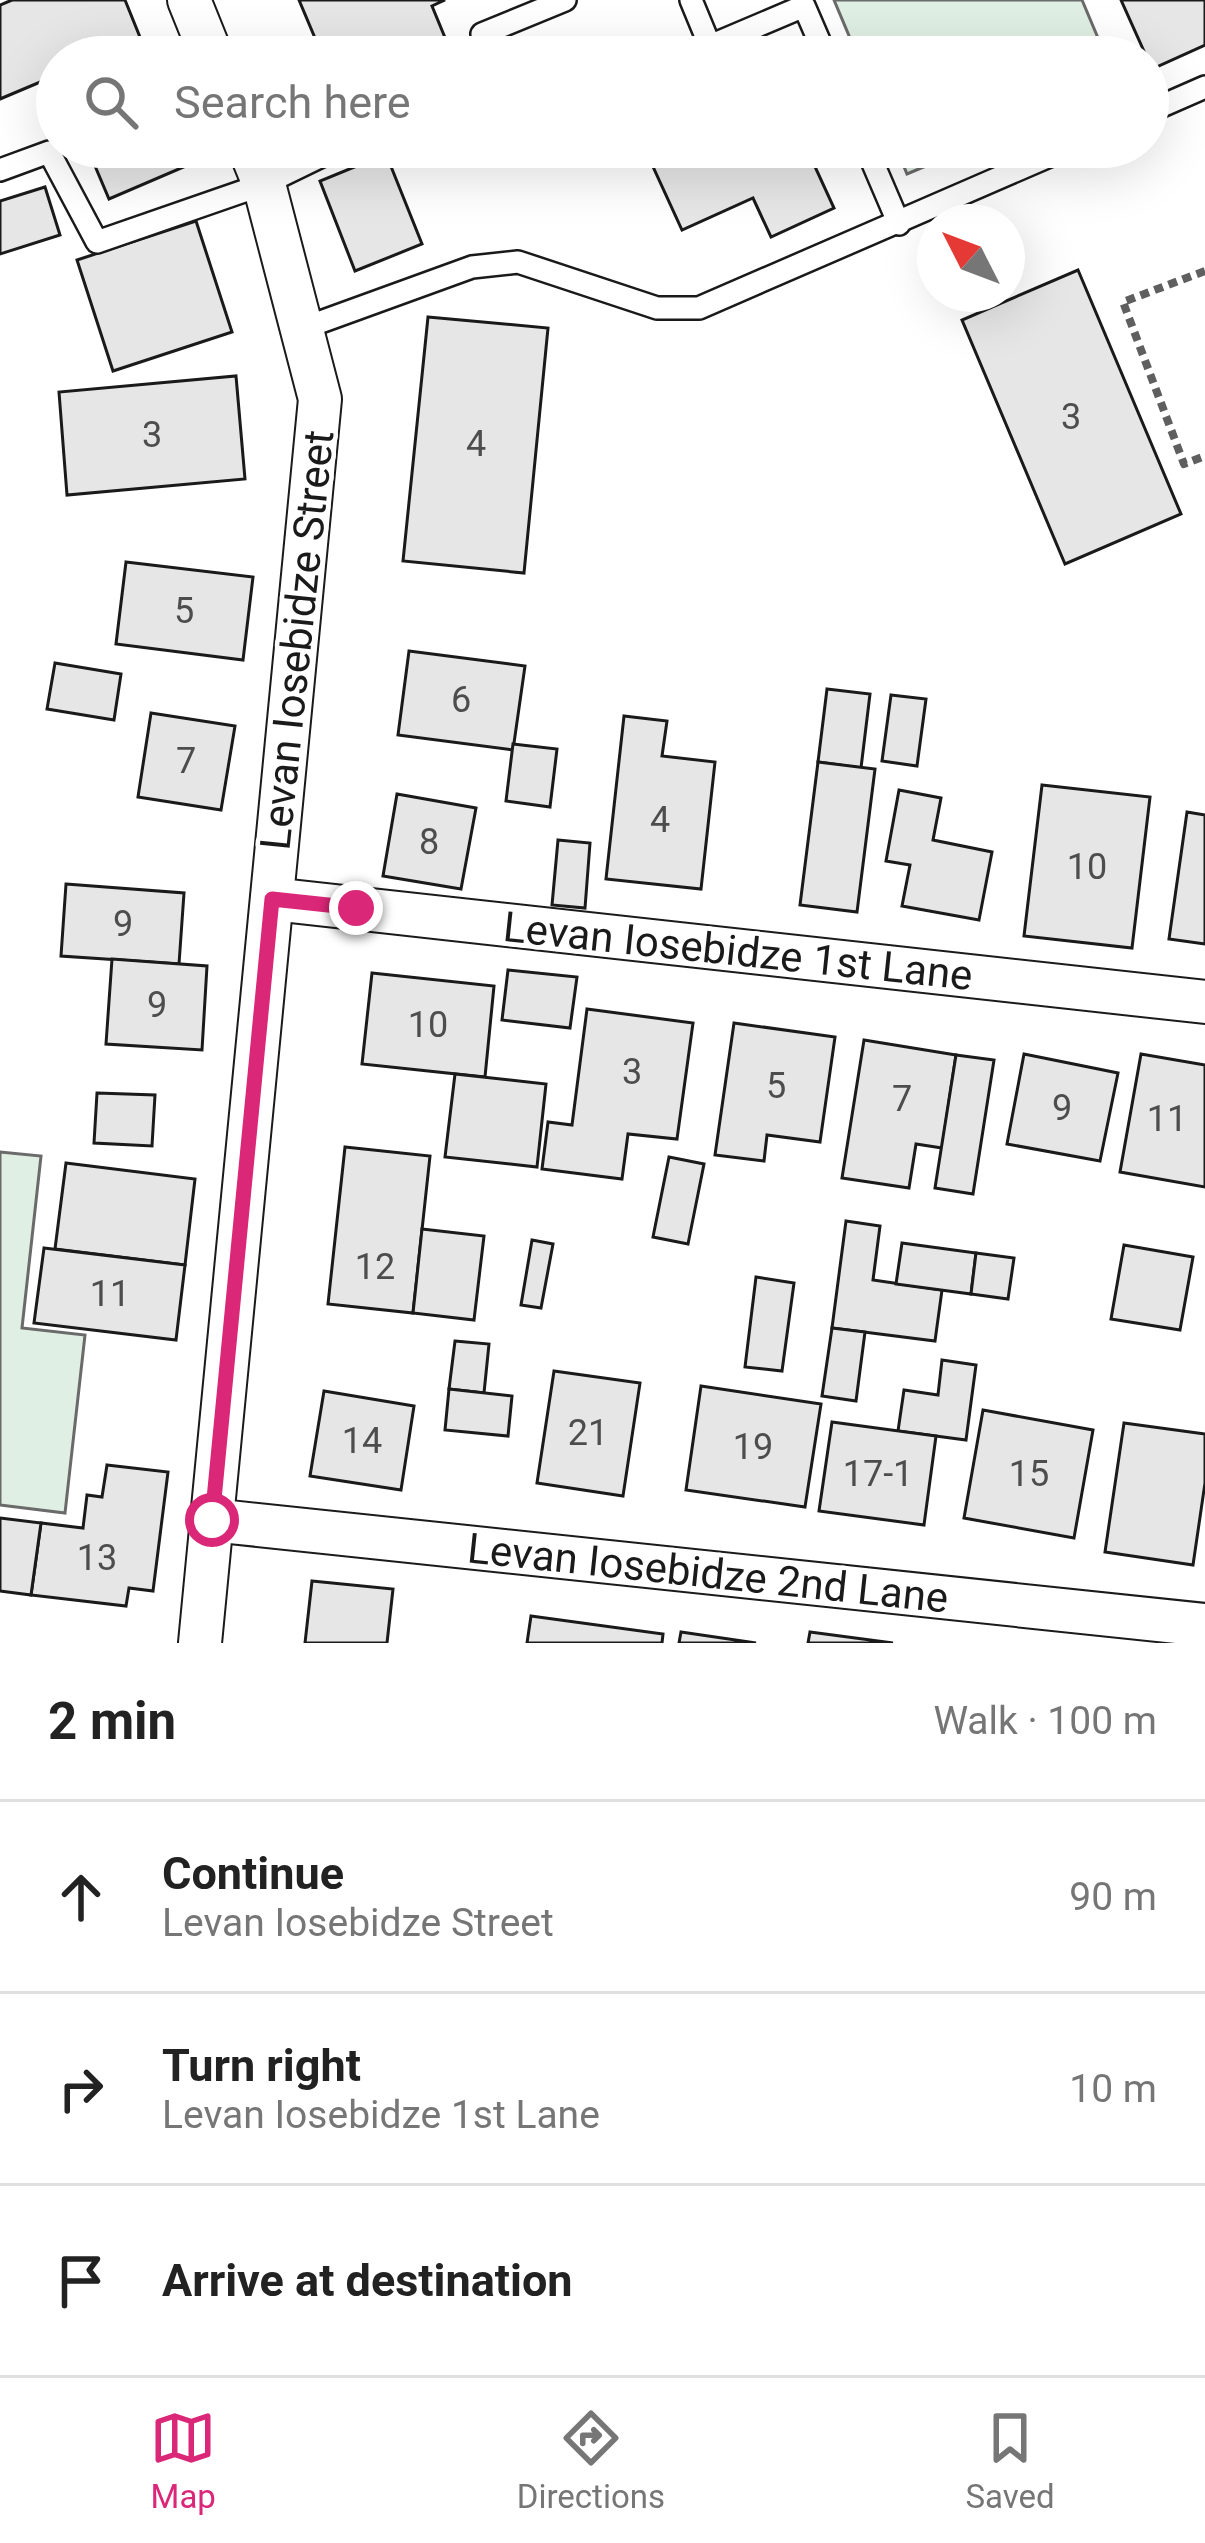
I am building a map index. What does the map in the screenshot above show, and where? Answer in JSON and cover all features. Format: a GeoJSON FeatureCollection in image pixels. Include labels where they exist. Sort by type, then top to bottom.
{"type":"FeatureCollection","features":[{"type":"Feature","properties":{"kind":"street"},"geometry":{"type":"LineString","coordinates":[[189,0],[204,36]]}},
{"type":"Feature","properties":{"kind":"street","name":"Levan Iosebidze Street"},"geometry":{"type":"LineString","coordinates":[[200,1643],[320,399],[257,168]]}},
{"type":"Feature","properties":{"kind":"street","name":"Levan Iosebidze 1st Lane"},"geometry":{"type":"LineString","coordinates":[[272,899],[1205,1003]]}},
{"type":"Feature","properties":{"kind":"street","name":"Levan Iosebidze 2nd Lane"},"geometry":{"type":"LineString","coordinates":[[212,1520],[1205,1625]]}},
{"type":"Feature","properties":{"kind":"lane"},"geometry":{"type":"LineString","coordinates":[[483,36],[565,0]]}},
{"type":"Feature","properties":{"kind":"lane"},"geometry":{"type":"LineString","coordinates":[[691,0],[706,36]]}},
{"type":"Feature","properties":{"kind":"lane"},"geometry":{"type":"LineString","coordinates":[[734,36],[804,6],[817,36]]}},
{"type":"Feature","properties":{"kind":"lane"},"geometry":{"type":"LineString","coordinates":[[1169,103],[1205,87]]}},
{"type":"Feature","properties":{"kind":"lane"},"geometry":{"type":"LineString","coordinates":[[0,170],[36,157]]}},
{"type":"Feature","properties":{"kind":"lane"},"geometry":{"type":"LineString","coordinates":[[59,168],[98,242],[250,168]]}},
{"type":"Feature","properties":{"kind":"lane"},"geometry":{"type":"LineString","coordinates":[[875,168],[899,224]]}},
{"type":"Feature","properties":{"kind":"lane"},"geometry":{"type":"LineString","coordinates":[[304,328],[472,267],[518,262],[656,308],[699,308],[1023,168]]}},
{"type":"Feature","properties":{"kind":"path"},"geometry":{"type":"LineString","coordinates":[[1205,272],[1123,302],[1184,464],[1205,456]]}},
{"type":"Feature","properties":{"kind":"green space"},"geometry":{"type":"Polygon","coordinates":[[[834,0],[1082,0],[1097,36],[849,36],[834,0]]]}},
{"type":"Feature","properties":{"kind":"green space"},"geometry":{"type":"Polygon","coordinates":[[[0,1152],[41,1156],[22,1328],[85,1335],[65,1513],[0,1505],[0,1152]]]}},
{"type":"Feature","properties":{"kind":"building"},"geometry":{"type":"Polygon","coordinates":[[[12,0],[125,0],[140,36],[36,36],[36,84],[0,99],[0,5],[12,0]]]}},
{"type":"Feature","properties":{"kind":"building"},"geometry":{"type":"Polygon","coordinates":[[[299,0],[445,0],[432,6],[444,36],[314,36],[299,0]]]}},
{"type":"Feature","properties":{"kind":"building"},"geometry":{"type":"Polygon","coordinates":[[[1121,0],[1205,0],[1205,45],[1169,61],[1169,36],[1137,36],[1121,0]]]}},
{"type":"Feature","properties":{"kind":"building"},"geometry":{"type":"Polygon","coordinates":[[[96,168],[181,168],[109,199],[96,168]]]}},
{"type":"Feature","properties":{"kind":"building"},"geometry":{"type":"Polygon","coordinates":[[[352,168],[392,168],[422,244],[355,271],[320,181],[352,168]]]}},
{"type":"Feature","properties":{"kind":"building"},"geometry":{"type":"Polygon","coordinates":[[[654,168],[816,168],[834,208],[771,237],[753,198],[682,230],[654,168]]]}},
{"type":"Feature","properties":{"kind":"building"},"geometry":{"type":"Polygon","coordinates":[[[45,187],[60,235],[0,254],[0,201],[45,187]]]}},
{"type":"Feature","properties":{"kind":"building"},"geometry":{"type":"Polygon","coordinates":[[[196,221],[232,332],[113,371],[77,260],[196,221]]]}},
{"type":"Feature","properties":{"kind":"building"},"geometry":{"type":"Polygon","coordinates":[[[1078,270],[1181,514],[1065,564],[962,320],[981,312],[1025,312],[1025,293],[1078,270]]]}},
{"type":"Feature","properties":{"kind":"building"},"geometry":{"type":"Polygon","coordinates":[[[428,317],[548,328],[524,573],[403,561],[428,317]]]}},
{"type":"Feature","properties":{"kind":"building"},"geometry":{"type":"Polygon","coordinates":[[[236,376],[245,479],[67,495],[59,392],[236,376]]]}},
{"type":"Feature","properties":{"kind":"building"},"geometry":{"type":"Polygon","coordinates":[[[126,562],[253,577],[243,660],[116,644],[126,562]]]}},
{"type":"Feature","properties":{"kind":"building"},"geometry":{"type":"Polygon","coordinates":[[[409,651],[525,666],[513,750],[398,735],[409,651]]]}},
{"type":"Feature","properties":{"kind":"building"},"geometry":{"type":"Polygon","coordinates":[[[55,663],[121,674],[114,720],[47,709],[55,663]]]}},
{"type":"Feature","properties":{"kind":"building"},"geometry":{"type":"Polygon","coordinates":[[[827,689],[870,694],[861,768],[818,762],[827,689]]]}},
{"type":"Feature","properties":{"kind":"building"},"geometry":{"type":"Polygon","coordinates":[[[891,695],[926,699],[917,766],[882,761],[891,695]]]}},
{"type":"Feature","properties":{"kind":"building"},"geometry":{"type":"Polygon","coordinates":[[[151,713],[235,726],[221,810],[138,797],[151,713]]]}},
{"type":"Feature","properties":{"kind":"building"},"geometry":{"type":"Polygon","coordinates":[[[624,716],[667,721],[662,756],[715,762],[701,889],[606,879],[624,716]]]}},
{"type":"Feature","properties":{"kind":"building"},"geometry":{"type":"Polygon","coordinates":[[[513,744],[557,749],[550,807],[506,801],[513,744]]]}},
{"type":"Feature","properties":{"kind":"building"},"geometry":{"type":"Polygon","coordinates":[[[818,762],[875,769],[857,912],[800,905],[818,762]]]}},
{"type":"Feature","properties":{"kind":"building"},"geometry":{"type":"Polygon","coordinates":[[[1042,785],[1150,797],[1132,948],[1024,936],[1042,785]]]}},
{"type":"Feature","properties":{"kind":"building"},"geometry":{"type":"Polygon","coordinates":[[[899,790],[941,798],[933,840],[992,852],[979,920],[902,906],[910,865],[886,861],[899,790]]]}},
{"type":"Feature","properties":{"kind":"building"},"geometry":{"type":"Polygon","coordinates":[[[397,794],[476,808],[461,889],[383,876],[397,794]]]}},
{"type":"Feature","properties":{"kind":"building"},"geometry":{"type":"Polygon","coordinates":[[[1187,812],[1205,815],[1205,944],[1169,939],[1187,812]]]}},
{"type":"Feature","properties":{"kind":"building"},"geometry":{"type":"Polygon","coordinates":[[[558,840],[590,843],[585,908],[552,905],[558,840]]]}},
{"type":"Feature","properties":{"kind":"building"},"geometry":{"type":"Polygon","coordinates":[[[66,884],[184,893],[179,964],[61,956],[66,884]]]}},
{"type":"Feature","properties":{"kind":"building"},"geometry":{"type":"Polygon","coordinates":[[[112,959],[207,966],[202,1050],[106,1044],[112,959]]]}},
{"type":"Feature","properties":{"kind":"building"},"geometry":{"type":"Polygon","coordinates":[[[508,970],[577,977],[570,1028],[502,1020],[508,970]]]}},
{"type":"Feature","properties":{"kind":"building"},"geometry":{"type":"Polygon","coordinates":[[[372,973],[494,986],[485,1077],[362,1064],[372,973]]]}},
{"type":"Feature","properties":{"kind":"building"},"geometry":{"type":"Polygon","coordinates":[[[587,1009],[693,1023],[677,1139],[628,1134],[622,1179],[542,1169],[548,1122],[572,1125],[587,1009]]]}},
{"type":"Feature","properties":{"kind":"building"},"geometry":{"type":"Polygon","coordinates":[[[734,1023],[835,1037],[820,1142],[767,1135],[764,1161],[715,1155],[734,1023]]]}},
{"type":"Feature","properties":{"kind":"building"},"geometry":{"type":"Polygon","coordinates":[[[864,1040],[956,1055],[942,1148],[916,1144],[909,1188],[842,1178],[864,1040]]]}},
{"type":"Feature","properties":{"kind":"building"},"geometry":{"type":"Polygon","coordinates":[[[1024,1054],[1118,1073],[1100,1161],[1007,1144],[1024,1054]]]}},
{"type":"Feature","properties":{"kind":"building"},"geometry":{"type":"Polygon","coordinates":[[[1141,1054],[1205,1065],[1205,1187],[1120,1172],[1141,1054]]]}},
{"type":"Feature","properties":{"kind":"building"},"geometry":{"type":"Polygon","coordinates":[[[956,1055],[994,1060],[973,1194],[935,1188],[956,1055]]]}},
{"type":"Feature","properties":{"kind":"building"},"geometry":{"type":"Polygon","coordinates":[[[455,1074],[546,1084],[537,1167],[445,1157],[455,1074]]]}},
{"type":"Feature","properties":{"kind":"building"},"geometry":{"type":"Polygon","coordinates":[[[97,1093],[155,1095],[152,1146],[94,1143],[97,1093]]]}},
{"type":"Feature","properties":{"kind":"building"},"geometry":{"type":"Polygon","coordinates":[[[345,1147],[430,1156],[413,1313],[328,1304],[345,1147]]]}},
{"type":"Feature","properties":{"kind":"building"},"geometry":{"type":"Polygon","coordinates":[[[669,1157],[704,1164],[688,1244],[653,1237],[669,1157]]]}},
{"type":"Feature","properties":{"kind":"building"},"geometry":{"type":"Polygon","coordinates":[[[66,1163],[195,1179],[185,1265],[55,1249],[66,1163]]]}},
{"type":"Feature","properties":{"kind":"building"},"geometry":{"type":"Polygon","coordinates":[[[846,1221],[880,1226],[873,1280],[942,1290],[935,1341],[832,1328],[846,1221]]]}},
{"type":"Feature","properties":{"kind":"building"},"geometry":{"type":"Polygon","coordinates":[[[422,1229],[484,1236],[474,1320],[413,1313],[422,1229]]]}},
{"type":"Feature","properties":{"kind":"building"},"geometry":{"type":"Polygon","coordinates":[[[532,1240],[553,1244],[541,1308],[521,1305],[532,1240]]]}},
{"type":"Feature","properties":{"kind":"building"},"geometry":{"type":"Polygon","coordinates":[[[902,1243],[976,1253],[971,1294],[896,1284],[902,1243]]]}},
{"type":"Feature","properties":{"kind":"building"},"geometry":{"type":"Polygon","coordinates":[[[1124,1245],[1193,1257],[1180,1330],[1111,1319],[1124,1245]]]}},
{"type":"Feature","properties":{"kind":"building"},"geometry":{"type":"Polygon","coordinates":[[[44,1248],[185,1265],[176,1340],[34,1323],[44,1248]]]}},
{"type":"Feature","properties":{"kind":"building"},"geometry":{"type":"Polygon","coordinates":[[[976,1253],[1014,1258],[1008,1299],[971,1294],[976,1253]]]}},
{"type":"Feature","properties":{"kind":"building"},"geometry":{"type":"Polygon","coordinates":[[[756,1277],[794,1283],[782,1371],[745,1367],[756,1277]]]}},
{"type":"Feature","properties":{"kind":"building"},"geometry":{"type":"Polygon","coordinates":[[[832,1328],[865,1332],[856,1401],[822,1396],[832,1328]]]}},
{"type":"Feature","properties":{"kind":"building"},"geometry":{"type":"Polygon","coordinates":[[[455,1341],[489,1344],[484,1393],[449,1389],[455,1341]]]}},
{"type":"Feature","properties":{"kind":"building"},"geometry":{"type":"Polygon","coordinates":[[[942,1360],[976,1365],[966,1440],[898,1431],[904,1390],[938,1395],[942,1360]]]}},
{"type":"Feature","properties":{"kind":"building"},"geometry":{"type":"Polygon","coordinates":[[[554,1371],[640,1383],[623,1496],[537,1483],[554,1371]]]}},
{"type":"Feature","properties":{"kind":"building"},"geometry":{"type":"Polygon","coordinates":[[[701,1386],[821,1404],[805,1507],[686,1490],[701,1386]]]}},
{"type":"Feature","properties":{"kind":"building"},"geometry":{"type":"Polygon","coordinates":[[[449,1389],[512,1396],[508,1436],[445,1430],[449,1389]]]}},
{"type":"Feature","properties":{"kind":"building"},"geometry":{"type":"Polygon","coordinates":[[[324,1391],[414,1406],[401,1490],[310,1476],[324,1391]]]}},
{"type":"Feature","properties":{"kind":"building"},"geometry":{"type":"Polygon","coordinates":[[[983,1410],[1093,1430],[1074,1538],[964,1518],[983,1410]]]}},
{"type":"Feature","properties":{"kind":"building"},"geometry":{"type":"Polygon","coordinates":[[[832,1422],[936,1436],[924,1525],[819,1511],[832,1422]]]}},
{"type":"Feature","properties":{"kind":"building"},"geometry":{"type":"Polygon","coordinates":[[[1124,1423],[1205,1434],[1205,1483],[1193,1565],[1105,1552],[1124,1423]]]}},
{"type":"Feature","properties":{"kind":"building"},"geometry":{"type":"Polygon","coordinates":[[[107,1465],[168,1472],[153,1591],[129,1588],[126,1606],[31,1595],[41,1523],[83,1528],[87,1495],[102,1497],[107,1465]]]}},
{"type":"Feature","properties":{"kind":"building"},"geometry":{"type":"Polygon","coordinates":[[[0,1518],[41,1523],[31,1595],[0,1591],[0,1518]]]}},
{"type":"Feature","properties":{"kind":"building"},"geometry":{"type":"Polygon","coordinates":[[[312,1581],[393,1589],[387,1643],[305,1643],[312,1581]]]}},
{"type":"Feature","properties":{"kind":"building"},"geometry":{"type":"Polygon","coordinates":[[[531,1616],[663,1634],[662,1643],[527,1643],[531,1616]]]}},
{"type":"Feature","properties":{"kind":"building"},"geometry":{"type":"Polygon","coordinates":[[[681,1632],[756,1643],[679,1643],[681,1632]]]}},
{"type":"Feature","properties":{"kind":"building"},"geometry":{"type":"Polygon","coordinates":[[[810,1632],[893,1643],[808,1643],[810,1632]]]}},
{"type":"Feature","properties":{"kind":"route"},"geometry":{"type":"LineString","coordinates":[[212,1520],[272,899],[356,908]]}}]}
